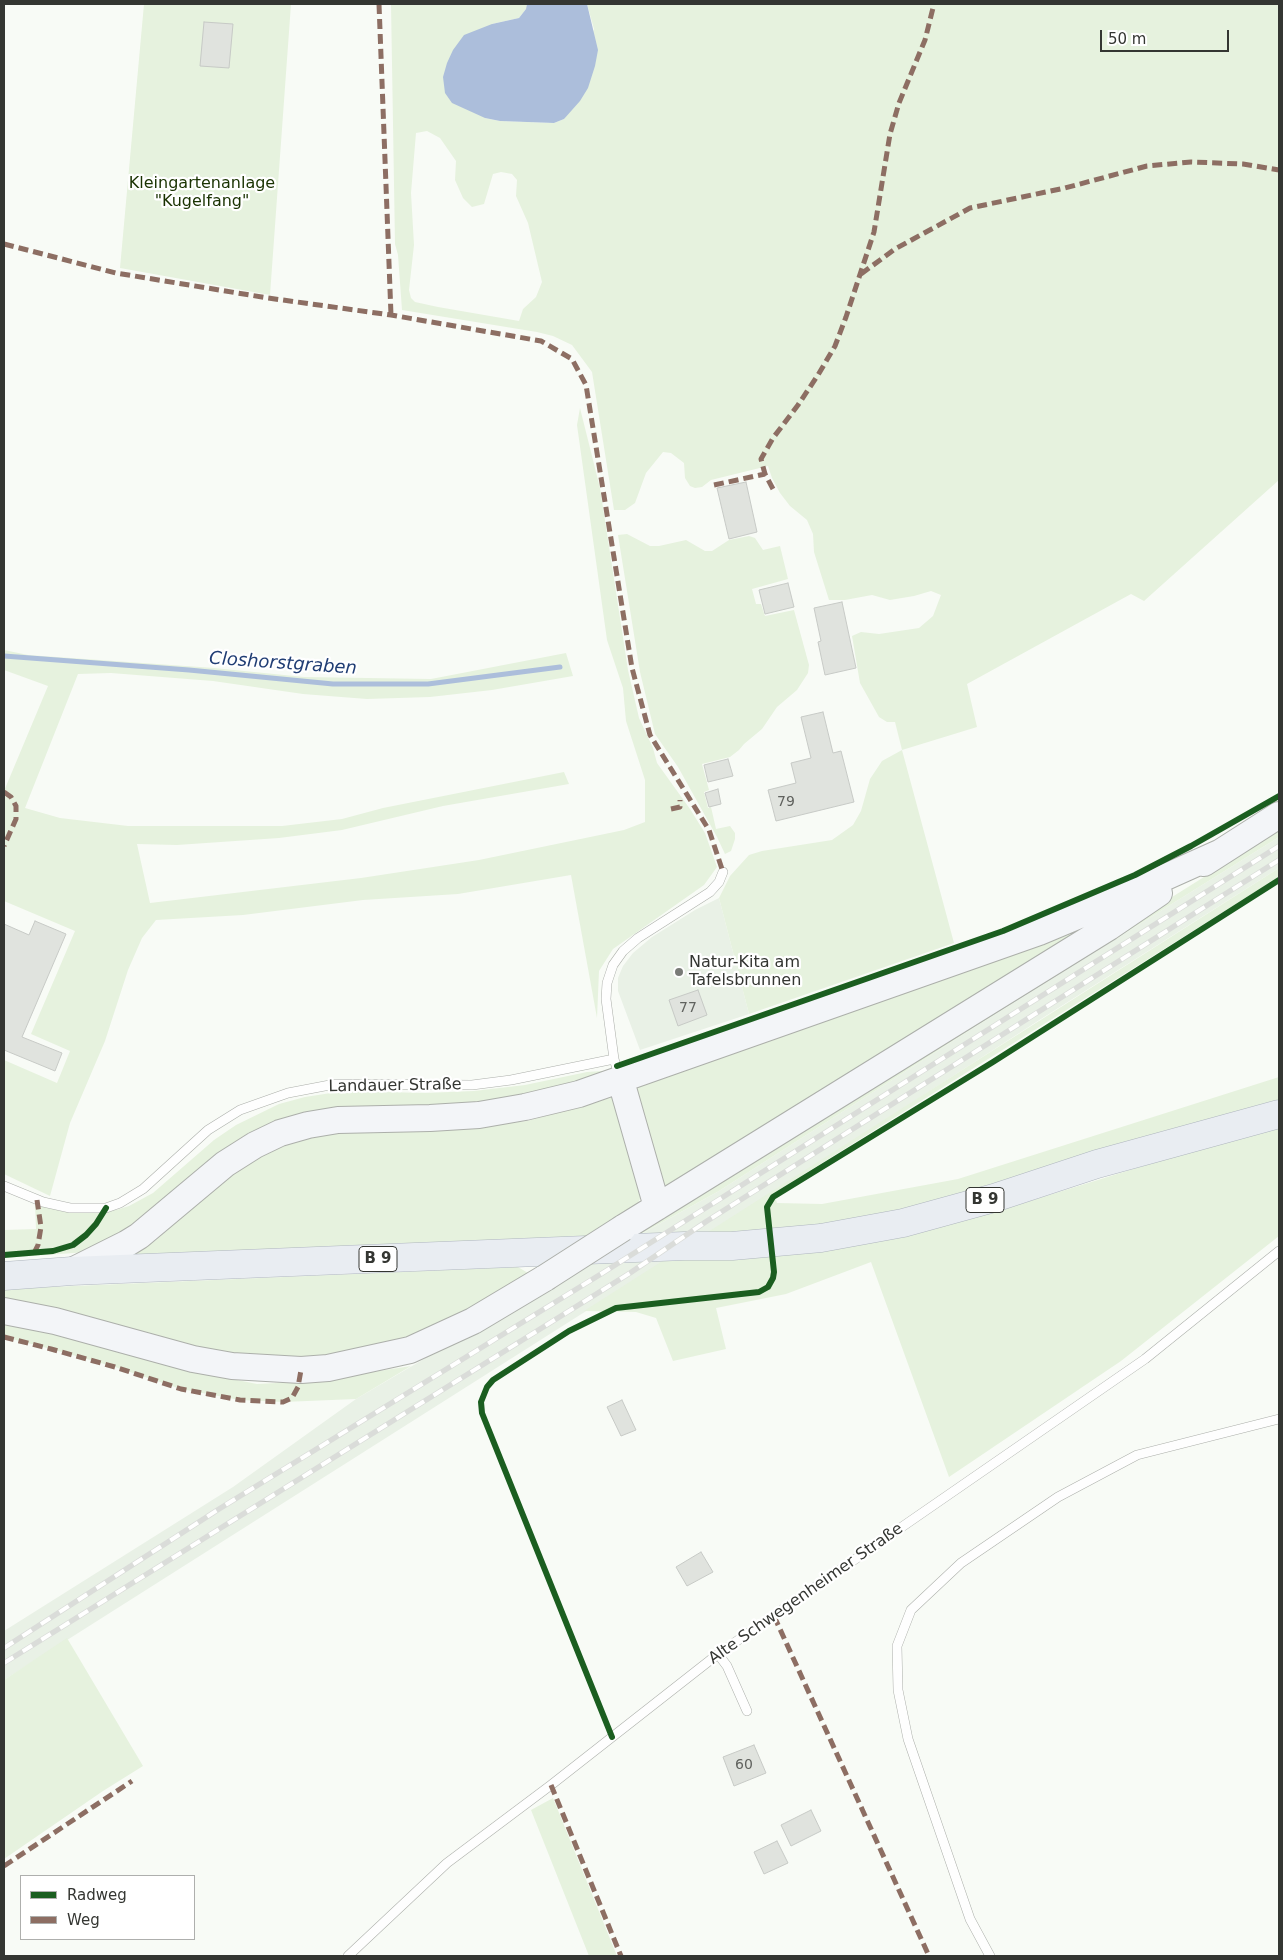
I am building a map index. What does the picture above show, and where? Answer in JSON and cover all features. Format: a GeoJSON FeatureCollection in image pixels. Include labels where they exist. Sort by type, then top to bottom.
{"type":"FeatureCollection","features":[{"type":"Feature","properties":{"kind":"main road"},"geometry":{"type":"LineString","coordinates":[[4,1311],[55,1321],[193,1359],[232,1366],[300,1370],[328,1368],[410,1350],[473,1321],[545,1278],[1109,927],[1279,815]]}},
{"type":"Feature","properties":{"kind":"main road"},"geometry":{"type":"LineString","coordinates":[[4,1276],[72,1271],[126,1244],[139,1236],[225,1164],[255,1145],[280,1133],[308,1125],[338,1120],[479,1115],[534,1105],[579,1094],[618,1070],[1039,932],[1219,853]]}},
{"type":"Feature","properties":{"kind":"main road"},"geometry":{"type":"LineString","coordinates":[[618,1070],[657,1207]]}},
{"type":"Feature","properties":{"kind":"main road","name":"B 9"},"geometry":{"type":"LineString","coordinates":[[72,1271],[684,1246],[732,1246],[821,1238],[903,1223],[994,1198],[1097,1164],[1279,1114]]}},
{"type":"Feature","properties":{"kind":"lane"},"geometry":{"type":"LineString","coordinates":[[618,1070],[606,999],[606,983],[612,965],[623,950],[638,938],[710,892],[719,882],[723,872]]}},
{"type":"Feature","properties":{"kind":"lane","name":"Landauer Straße"},"geometry":{"type":"LineString","coordinates":[[4,1186],[43,1202],[70,1208],[106,1208],[120,1203],[143,1189],[208,1130],[240,1110],[288,1093],[335,1084],[472,1085],[618,1070]]}},
{"type":"Feature","properties":{"kind":"lane","name":"Alte Schwegenheimer Straße"},"geometry":{"type":"LineString","coordinates":[[348,1956],[447,1863],[718,1654],[1145,1358],[1279,1251]]}},
{"type":"Feature","properties":{"kind":"lane"},"geometry":{"type":"LineString","coordinates":[[990,1956],[970,1919],[908,1738],[898,1690],[897,1646],[911,1610],[961,1564],[1058,1498],[1137,1455],[1279,1420]]}},
{"type":"Feature","properties":{"kind":"lane"},"geometry":{"type":"LineString","coordinates":[[718,1654],[727,1666],[747,1711]]}},
{"type":"Feature","properties":{"kind":"shaded area"},"geometry":{"type":"Polygon","coordinates":[[[1279,837],[1279,868],[774,1192],[4,1680],[4,1631],[233,1487],[356,1399],[565,1276],[719,1191],[970,1030],[1279,837]]]}},
{"type":"Feature","properties":{"kind":"shaded area","name":"Natur-Kita am Tafelsbrunnen"},"geometry":{"type":"Polygon","coordinates":[[[719,898],[749,1014],[640,1050],[618,991],[618,978],[623,966],[633,953],[652,937],[695,910],[719,898]]]}},
{"type":"Feature","properties":{"kind":"green space","name":"Kleingartenanlage \"Kugelfang\""},"geometry":{"type":"Polygon","coordinates":[[[144,4],[291,4],[270,295],[120,268],[144,4]]]}},
{"type":"Feature","properties":{"kind":"green space"},"geometry":{"type":"Polygon","coordinates":[[[391,4],[527,4],[526,9],[519,18],[492,24],[485,118],[500,121],[554,123],[564,119],[594,29],[587,4],[1279,4],[1279,480],[1144,601],[1131,594],[967,684],[977,727],[902,750],[895,722],[887,722],[879,717],[860,683],[852,636],[861,632],[879,634],[919,628],[933,616],[941,595],[931,591],[890,600],[872,595],[845,600],[829,600],[814,552],[813,534],[807,520],[790,506],[780,493],[768,466],[711,480],[702,487],[695,488],[690,486],[685,478],[684,463],[671,453],[663,452],[646,473],[635,503],[625,510],[614,510],[592,372],[572,345],[553,336],[537,332],[402,310],[398,255],[395,244],[391,4]],[[427,131],[416,133],[411,193],[414,245],[409,290],[411,298],[415,302],[438,307],[519,321],[523,309],[536,297],[542,282],[528,223],[516,196],[517,180],[512,174],[501,172],[493,174],[484,204],[472,207],[463,198],[455,180],[456,161],[440,138],[427,131]]]}},
{"type":"Feature","properties":{"kind":"green space"},"geometry":{"type":"Polygon","coordinates":[[[580,408],[600,488],[628,670],[639,718],[653,748],[657,763],[705,833],[717,867],[704,885],[613,949],[599,971],[597,1018],[571,875],[458,894],[363,900],[243,915],[156,920],[142,938],[128,970],[105,1041],[70,1123],[50,1196],[4,1174],[4,1060],[57,1083],[70,1051],[31,1034],[75,931],[4,901],[4,791],[48,686],[4,670],[4,650],[28,655],[214,668],[304,677],[431,679],[566,653],[573,676],[492,690],[430,697],[367,699],[303,694],[213,681],[111,673],[78,674],[25,808],[60,818],[128,826],[282,826],[342,819],[383,808],[564,772],[569,784],[443,806],[342,830],[279,838],[177,845],[137,844],[150,903],[361,878],[479,860],[624,830],[645,822],[645,780],[626,721],[623,688],[607,640],[577,425],[580,408]]]}},
{"type":"Feature","properties":{"kind":"green space"},"geometry":{"type":"Polygon","coordinates":[[[627,534],[650,546],[686,540],[705,551],[712,551],[729,540],[749,536],[755,538],[763,550],[780,546],[788,579],[752,589],[756,604],[761,604],[765,616],[794,610],[809,665],[808,673],[797,690],[777,707],[762,729],[739,750],[730,757],[702,764],[709,790],[704,792],[708,808],[711,807],[716,829],[730,826],[735,833],[731,851],[725,854],[678,767],[655,734],[640,672],[618,535],[627,534]]]}},
{"type":"Feature","properties":{"kind":"green space"},"geometry":{"type":"Polygon","coordinates":[[[902,750],[954,943],[749,1014],[719,898],[730,876],[749,855],[762,851],[832,840],[853,825],[861,811],[870,779],[882,761],[902,750]]]}},
{"type":"Feature","properties":{"kind":"green space"},"geometry":{"type":"Polygon","coordinates":[[[1279,830],[1279,837],[970,1030],[719,1191],[639,1235],[636,1233],[1279,830]]]}},
{"type":"Feature","properties":{"kind":"green space"},"geometry":{"type":"Polygon","coordinates":[[[1279,868],[1279,877],[774,1193],[777,1203],[822,1204],[958,1179],[1279,1077],[1279,1104],[884,1239],[991,1213],[1279,1124],[1279,1236],[1121,1361],[949,1477],[871,1262],[786,1294],[716,1308],[726,1349],[673,1361],[656,1318],[636,1312],[584,1311],[1279,868]]]}},
{"type":"Feature","properties":{"kind":"green space"},"geometry":{"type":"Polygon","coordinates":[[[1103,917],[669,1188],[660,1187],[636,1089],[637,1085],[1103,917]]]}},
{"type":"Feature","properties":{"kind":"green space"},"geometry":{"type":"Polygon","coordinates":[[[602,1071],[605,1076],[530,1100],[325,1117],[88,1252],[4,1258],[4,1230],[36,1229],[35,1204],[65,1212],[116,1210],[129,1206],[153,1193],[214,1140],[236,1125],[279,1104],[305,1097],[344,1091],[425,1093],[474,1091],[525,1085],[587,1072],[602,1071]]]}},
{"type":"Feature","properties":{"kind":"green space"},"geometry":{"type":"Polygon","coordinates":[[[614,1097],[641,1197],[637,1205],[621,1217],[571,1243],[141,1260],[137,1253],[156,1240],[227,1177],[261,1152],[298,1136],[345,1129],[476,1127],[527,1121],[614,1097]]]}},
{"type":"Feature","properties":{"kind":"green space"},"geometry":{"type":"Polygon","coordinates":[[[518,1267],[528,1273],[455,1321],[415,1339],[279,1365],[4,1304],[4,1289],[518,1267]]]}},
{"type":"Feature","properties":{"kind":"green space"},"geometry":{"type":"Polygon","coordinates":[[[4,1325],[40,1331],[115,1349],[187,1370],[257,1384],[314,1381],[411,1366],[356,1399],[283,1402],[240,1400],[181,1389],[115,1367],[4,1337],[4,1325]]]}},
{"type":"Feature","properties":{"kind":"green space"},"geometry":{"type":"Polygon","coordinates":[[[67,1638],[143,1766],[4,1859],[4,1680],[67,1638]]]}},
{"type":"Feature","properties":{"kind":"green space"},"geometry":{"type":"Polygon","coordinates":[[[553,1798],[617,1956],[589,1956],[531,1810],[553,1798]]]}},
{"type":"Feature","properties":{"kind":"water"},"geometry":{"type":"Polygon","coordinates":[[[527,4],[587,4],[598,50],[588,88],[580,101],[564,119],[554,123],[500,121],[485,118],[452,103],[445,93],[443,77],[453,50],[464,35],[492,24],[519,18],[526,9],[527,4]]]}},
{"type":"Feature","properties":{"kind":"building"},"geometry":{"type":"Polygon","coordinates":[[[204,22],[233,24],[229,68],[200,66],[204,22]]]}},
{"type":"Feature","properties":{"kind":"building"},"geometry":{"type":"Polygon","coordinates":[[[746,482],[757,532],[729,539],[717,488],[746,482]]]}},
{"type":"Feature","properties":{"kind":"building"},"geometry":{"type":"Polygon","coordinates":[[[788,583],[794,607],[765,614],[759,590],[788,583]]]}},
{"type":"Feature","properties":{"kind":"building"},"geometry":{"type":"Polygon","coordinates":[[[842,602],[856,668],[825,675],[818,642],[821,641],[814,608],[842,602]]]}},
{"type":"Feature","properties":{"kind":"building"},"geometry":{"type":"Polygon","coordinates":[[[823,712],[833,753],[841,751],[854,802],[776,821],[768,790],[796,783],[791,763],[811,758],[801,717],[823,712]]]}},
{"type":"Feature","properties":{"kind":"building"},"geometry":{"type":"Polygon","coordinates":[[[728,759],[733,776],[708,782],[704,765],[728,759]]]}},
{"type":"Feature","properties":{"kind":"building"},"geometry":{"type":"Polygon","coordinates":[[[718,789],[721,804],[709,807],[705,793],[718,789]]]}},
{"type":"Feature","properties":{"kind":"building"},"geometry":{"type":"Polygon","coordinates":[[[35,921],[66,934],[22,1037],[62,1053],[55,1071],[4,1050],[4,924],[29,935],[35,921]]]}},
{"type":"Feature","properties":{"kind":"building"},"geometry":{"type":"Polygon","coordinates":[[[698,990],[707,1015],[678,1026],[669,1000],[698,990]]]}},
{"type":"Feature","properties":{"kind":"building"},"geometry":{"type":"Polygon","coordinates":[[[622,1400],[636,1430],[621,1436],[607,1407],[622,1400]]]}},
{"type":"Feature","properties":{"kind":"building"},"geometry":{"type":"Polygon","coordinates":[[[701,1552],[713,1572],[687,1586],[676,1567],[701,1552]]]}},
{"type":"Feature","properties":{"kind":"building"},"geometry":{"type":"Polygon","coordinates":[[[754,1745],[766,1773],[734,1786],[723,1757],[754,1745]]]}},
{"type":"Feature","properties":{"kind":"building"},"geometry":{"type":"Polygon","coordinates":[[[811,1810],[821,1831],[791,1846],[781,1825],[811,1810]]]}},
{"type":"Feature","properties":{"kind":"building"},"geometry":{"type":"Polygon","coordinates":[[[777,1841],[788,1863],[764,1874],[754,1852],[777,1841]]]}},
{"type":"Feature","properties":{"kind":"waterway","name":"Closhorstgraben"},"geometry":{"type":"LineString","coordinates":[[4,656],[189,670],[333,684],[428,684],[560,667]]}},
{"type":"Feature","properties":{"kind":"railway"},"geometry":{"type":"LineString","coordinates":[[4,1648],[219,1509],[601,1274],[1279,846]]}},
{"type":"Feature","properties":{"kind":"railway"},"geometry":{"type":"LineString","coordinates":[[4,1663],[630,1273],[707,1221],[1279,860]]}},
{"type":"Feature","properties":{"kind":"marked path"},"geometry":{"type":"LineString","coordinates":[[379,4],[391,315]]}},
{"type":"Feature","properties":{"kind":"marked path"},"geometry":{"type":"LineString","coordinates":[[773,489],[765,474],[761,459],[773,438],[818,375],[835,346],[874,232],[890,134],[899,103],[925,40],[934,4]]}},
{"type":"Feature","properties":{"kind":"marked path"},"geometry":{"type":"LineString","coordinates":[[861,274],[895,249],[970,208],[1065,188],[1147,166],[1191,162],[1243,164],[1279,170]]}},
{"type":"Feature","properties":{"kind":"marked path"},"geometry":{"type":"LineString","coordinates":[[4,244],[116,273],[268,298],[391,315],[541,341],[572,359],[586,385],[632,668],[650,735],[709,830],[723,872]]}},
{"type":"Feature","properties":{"kind":"marked path"},"geometry":{"type":"LineString","coordinates":[[714,485],[765,474]]}},
{"type":"Feature","properties":{"kind":"marked path"},"geometry":{"type":"LineString","coordinates":[[4,792],[11,797],[16,806],[16,819],[4,846]]}},
{"type":"Feature","properties":{"kind":"marked path"},"geometry":{"type":"LineString","coordinates":[[671,809],[680,807],[680,800]]}},
{"type":"Feature","properties":{"kind":"marked path"},"geometry":{"type":"LineString","coordinates":[[34,1253],[38,1245],[41,1227],[37,1200]]}},
{"type":"Feature","properties":{"kind":"marked path"},"geometry":{"type":"LineString","coordinates":[[4,1337],[115,1367],[181,1389],[240,1400],[283,1402],[292,1398],[298,1387],[301,1370]]}},
{"type":"Feature","properties":{"kind":"marked path"},"geometry":{"type":"LineString","coordinates":[[774,1616],[929,1956]]}},
{"type":"Feature","properties":{"kind":"marked path"},"geometry":{"type":"LineString","coordinates":[[4,1866],[132,1781]]}},
{"type":"Feature","properties":{"kind":"marked path"},"geometry":{"type":"LineString","coordinates":[[551,1785],[621,1956]]}},
{"type":"Feature","properties":{"kind":"cycle path"},"geometry":{"type":"LineString","coordinates":[[617,1066],[1003,931],[1135,875],[1191,846],[1279,796]]}},
{"type":"Feature","properties":{"kind":"cycle path"},"geometry":{"type":"LineString","coordinates":[[612,1737],[482,1413],[481,1402],[487,1387],[493,1380],[569,1331],[616,1308],[759,1292],[768,1287],[774,1272],[767,1207],[773,1197],[993,1062],[1279,880]]}},
{"type":"Feature","properties":{"kind":"cycle path"},"geometry":{"type":"LineString","coordinates":[[4,1255],[53,1251],[73,1245],[96,1224],[106,1208]]}},
{"type":"Feature","properties":{"kind":"place","name":"Natur-Kita am Tafelsbrunnen"},"geometry":{"type":"Point","coordinates":[679,972]}}]}
